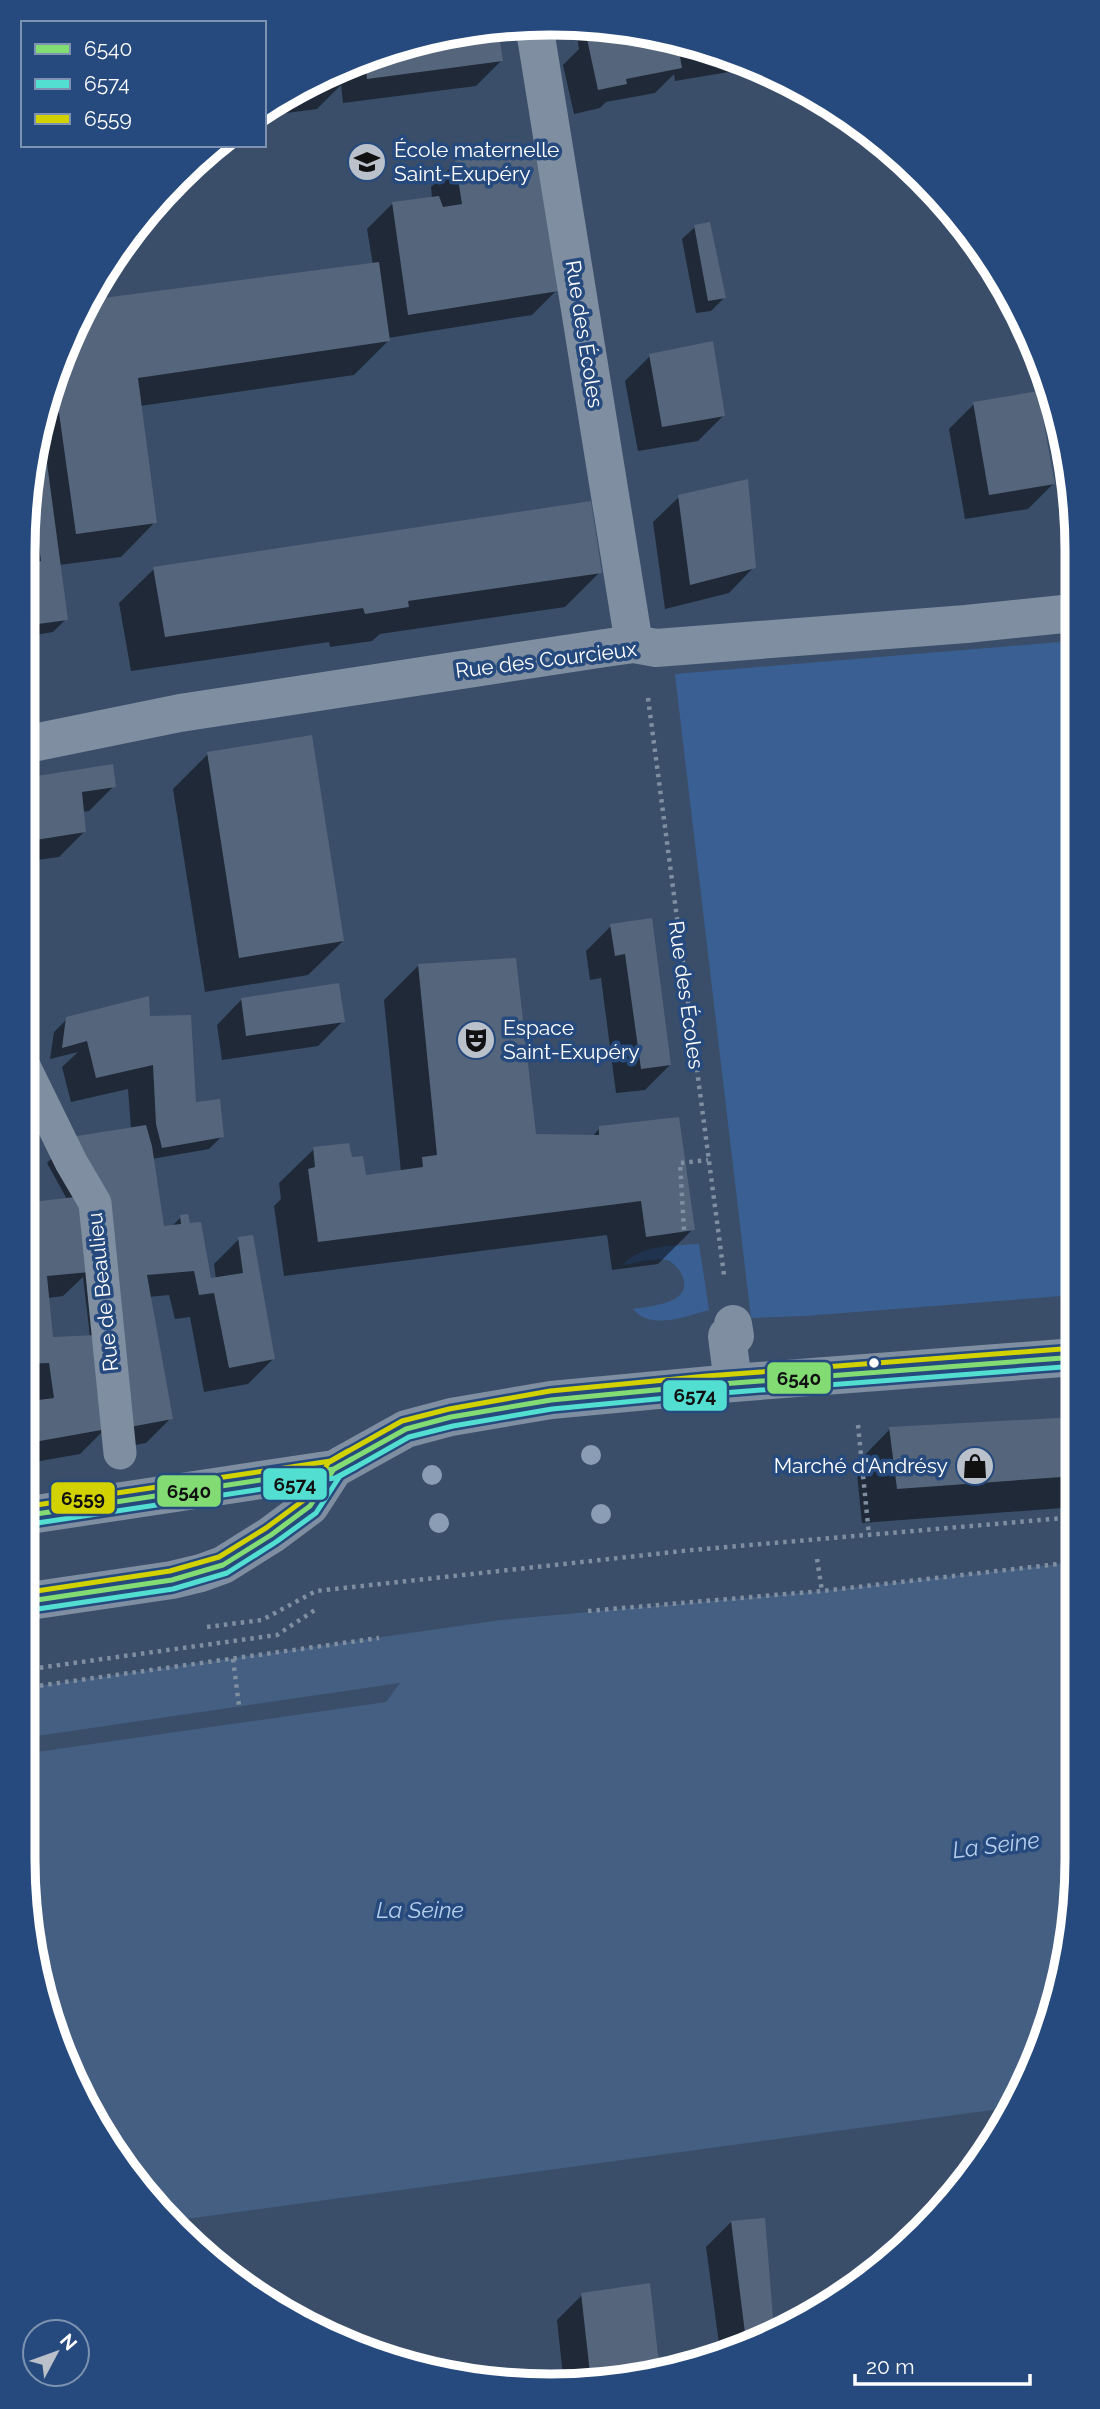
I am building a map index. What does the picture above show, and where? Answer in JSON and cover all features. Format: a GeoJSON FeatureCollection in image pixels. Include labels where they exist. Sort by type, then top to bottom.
{"type":"FeatureCollection","features":[{"type":"Feature","properties":{"kind":"street","name":"Rue des Écoles"},"geometry":{"type":"LineString","coordinates":[[536,35],[634,644]]}},
{"type":"Feature","properties":{"kind":"street","name":"Rue des Courcieux"},"geometry":{"type":"LineString","coordinates":[[35,743],[180,713],[634,644],[656,649],[1065,614]]}},
{"type":"Feature","properties":{"kind":"street"},"geometry":{"type":"LineString","coordinates":[[733,1324],[735,1336],[727,1336],[733,1382]]}},
{"type":"Feature","properties":{"kind":"street"},"geometry":{"type":"LineString","coordinates":[[35,1514],[334,1469],[406,1429],[451,1417],[551,1400],[733,1382],[1065,1358]]}},
{"type":"Feature","properties":{"kind":"street"},"geometry":{"type":"LineString","coordinates":[[35,1600],[172,1580],[223,1565],[271,1535],[310,1506],[334,1469]]}},
{"type":"Feature","properties":{"kind":"lane","name":"Rue de Beaulieu"},"geometry":{"type":"LineString","coordinates":[[35,1088],[94,1203],[120,1453]]}},
{"type":"Feature","properties":{"kind":"path","name":"Rue des Écoles"},"geometry":{"type":"LineString","coordinates":[[646,688],[724,1276]]}},
{"type":"Feature","properties":{"kind":"path"},"geometry":{"type":"LineString","coordinates":[[684,1230],[680,1163],[708,1160]]}},
{"type":"Feature","properties":{"kind":"path"},"geometry":{"type":"LineString","coordinates":[[854,1373],[869,1535]]}},
{"type":"Feature","properties":{"kind":"path"},"geometry":{"type":"LineString","coordinates":[[316,1591],[692,1550],[1065,1518]]}},
{"type":"Feature","properties":{"kind":"path"},"geometry":{"type":"LineString","coordinates":[[817,1559],[822,1591]]}},
{"type":"Feature","properties":{"kind":"path"},"geometry":{"type":"LineString","coordinates":[[588,1611],[822,1591],[1065,1563]]}},
{"type":"Feature","properties":{"kind":"path"},"geometry":{"type":"LineString","coordinates":[[35,1668],[277,1635],[318,1608]]}},
{"type":"Feature","properties":{"kind":"path"},"geometry":{"type":"LineString","coordinates":[[35,1686],[379,1638]]}},
{"type":"Feature","properties":{"kind":"path"},"geometry":{"type":"LineString","coordinates":[[233,1658],[239,1706]]}},
{"type":"Feature","properties":{"kind":"shaded area"},"geometry":{"type":"Polygon","coordinates":[[[1065,642],[1065,1296],[751,1318],[675,674],[1065,642]]]}},
{"type":"Feature","properties":{"kind":"shaded area"},"geometry":{"type":"Polygon","coordinates":[[[699,1244],[709,1310],[659,1321],[641,1316],[633,1309],[669,1302],[677,1298],[684,1285],[679,1270],[667,1260],[623,1265],[630,1258],[648,1250],[699,1244]]]}},
{"type":"Feature","properties":{"kind":"water","name":"La Seine"},"geometry":{"type":"Polygon","coordinates":[[[1065,1563],[1065,1859],[1061,1926],[1038,2025],[1000,2109],[183,2219],[163,2199],[122,2145],[88,2087],[62,2025],[53,1992],[39,1926],[36,1893],[35,1686],[501,1620],[822,1591],[1065,1563]]]}},
{"type":"Feature","properties":{"kind":"pier"},"geometry":{"type":"Polygon","coordinates":[[[400,1683],[386,1702],[35,1752],[35,1736],[400,1683]]]}},
{"type":"Feature","properties":{"kind":"building"},"geometry":{"type":"Polygon","coordinates":[[[499,38],[503,61],[367,79],[366,69],[384,62],[450,45],[499,38]]]}},
{"type":"Feature","properties":{"kind":"building"},"geometry":{"type":"Polygon","coordinates":[[[587,39],[617,39],[679,52],[682,68],[626,79],[627,84],[598,90],[587,39]]]}},
{"type":"Feature","properties":{"kind":"building"},"geometry":{"type":"Polygon","coordinates":[[[537,147],[559,291],[408,315],[392,202],[439,196],[443,207],[462,204],[455,160],[537,147]]]}},
{"type":"Feature","properties":{"kind":"building"},"geometry":{"type":"Polygon","coordinates":[[[710,222],[726,298],[708,301],[694,225],[710,222]]]}},
{"type":"Feature","properties":{"kind":"building"},"geometry":{"type":"Polygon","coordinates":[[[379,262],[390,341],[138,378],[157,523],[76,534],[57,401],[74,353],[101,298],[379,262]]]}},
{"type":"Feature","properties":{"kind":"building"},"geometry":{"type":"Polygon","coordinates":[[[713,341],[725,416],[662,427],[649,354],[713,341]]]}},
{"type":"Feature","properties":{"kind":"building"},"geometry":{"type":"Polygon","coordinates":[[[1038,391],[1055,484],[989,495],[973,402],[1038,391]]]}},
{"type":"Feature","properties":{"kind":"building"},"geometry":{"type":"Polygon","coordinates":[[[45,449],[68,620],[35,624],[35,562],[41,561],[36,516],[45,449]]]}},
{"type":"Feature","properties":{"kind":"building"},"geometry":{"type":"Polygon","coordinates":[[[748,479],[756,568],[690,585],[678,495],[748,479]]]}},
{"type":"Feature","properties":{"kind":"building"},"geometry":{"type":"Polygon","coordinates":[[[591,501],[602,573],[408,601],[409,607],[365,614],[363,608],[165,637],[153,567],[591,501]]]}},
{"type":"Feature","properties":{"kind":"building"},"geometry":{"type":"Polygon","coordinates":[[[312,735],[344,941],[239,958],[207,752],[312,735]]]}},
{"type":"Feature","properties":{"kind":"building"},"geometry":{"type":"Polygon","coordinates":[[[113,764],[116,787],[82,792],[86,832],[35,840],[37,776],[113,764]]]}},
{"type":"Feature","properties":{"kind":"building"},"geometry":{"type":"Polygon","coordinates":[[[652,918],[671,1065],[641,1069],[625,954],[615,956],[610,924],[652,918]]]}},
{"type":"Feature","properties":{"kind":"building","name":"Espace Saint-Exupéry"},"geometry":{"type":"Polygon","coordinates":[[[516,958],[536,1134],[599,1135],[599,1126],[679,1117],[695,1230],[646,1237],[641,1201],[318,1242],[308,1169],[315,1167],[313,1147],[349,1143],[352,1157],[363,1156],[366,1175],[423,1167],[422,1157],[437,1155],[418,964],[516,958]]]}},
{"type":"Feature","properties":{"kind":"building"},"geometry":{"type":"Polygon","coordinates":[[[339,983],[345,1022],[246,1036],[241,998],[339,983]]]}},
{"type":"Feature","properties":{"kind":"building"},"geometry":{"type":"Polygon","coordinates":[[[149,996],[150,1016],[191,1015],[196,1102],[220,1099],[224,1137],[162,1148],[156,1124],[153,1065],[96,1078],[87,1041],[62,1048],[66,1017],[149,996]]]}},
{"type":"Feature","properties":{"kind":"building"},"geometry":{"type":"Polygon","coordinates":[[[146,1125],[152,1146],[164,1226],[181,1224],[180,1215],[188,1214],[190,1223],[201,1222],[211,1278],[243,1273],[238,1237],[253,1235],[275,1359],[229,1368],[214,1293],[199,1295],[194,1271],[147,1275],[173,1419],[130,1427],[71,1137],[146,1125]]]}},
{"type":"Feature","properties":{"kind":"building"},"geometry":{"type":"Polygon","coordinates":[[[81,1197],[90,1272],[47,1276],[53,1337],[97,1335],[107,1429],[35,1442],[35,1400],[54,1398],[49,1363],[35,1364],[35,1202],[81,1197]]]}},
{"type":"Feature","properties":{"kind":"building","name":"Marché d'Andrésy"},"geometry":{"type":"Polygon","coordinates":[[[1065,1418],[1065,1477],[897,1489],[889,1427],[1065,1418]]]}},
{"type":"Feature","properties":{"kind":"building"},"geometry":{"type":"Polygon","coordinates":[[[765,2218],[773,2323],[745,2336],[731,2221],[765,2218]]]}},
{"type":"Feature","properties":{"kind":"building"},"geometry":{"type":"Polygon","coordinates":[[[650,2283],[659,2362],[590,2372],[581,2293],[650,2283]]]}},
{"type":"Feature","properties":{"kind":"transit line","name":"6559"},"geometry":{"type":"LineString","coordinates":[[35,1591],[170,1571],[219,1557],[304,1500],[329,1462],[402,1421],[449,1409],[550,1391],[707,1376],[1065,1349]]}},
{"type":"Feature","properties":{"kind":"transit line","name":"6540"},"geometry":{"type":"LineString","coordinates":[[35,1600],[172,1580],[223,1565],[271,1535],[310,1506],[334,1469],[406,1429],[451,1417],[551,1400],[708,1385],[1065,1358]]}},
{"type":"Feature","properties":{"kind":"transit line","name":"6574"},"geometry":{"type":"LineString","coordinates":[[35,1609],[173,1589],[227,1573],[316,1513],[340,1476],[409,1437],[453,1426],[552,1409],[1065,1367]]}},
{"type":"Feature","properties":{"kind":"transit line","name":"6559"},"geometry":{"type":"LineString","coordinates":[[35,1505],[331,1461],[348,1451]]}},
{"type":"Feature","properties":{"kind":"transit line","name":"6540"},"geometry":{"type":"LineString","coordinates":[[35,1514],[334,1469],[352,1459]]}},
{"type":"Feature","properties":{"kind":"transit line","name":"6574"},"geometry":{"type":"LineString","coordinates":[[35,1523],[335,1478],[356,1467]]}},
{"type":"Feature","properties":{"kind":"place","name":"École maternelle Saint-Exupéry"},"geometry":{"type":"Point","coordinates":[367,162]}},
{"type":"Feature","properties":{"kind":"place","name":"Espace Saint-Exupéry"},"geometry":{"type":"Point","coordinates":[476,1040]}},
{"type":"Feature","properties":{"kind":"place","name":"Marché d'Andrésy"},"geometry":{"type":"Point","coordinates":[975,1466]}}]}
